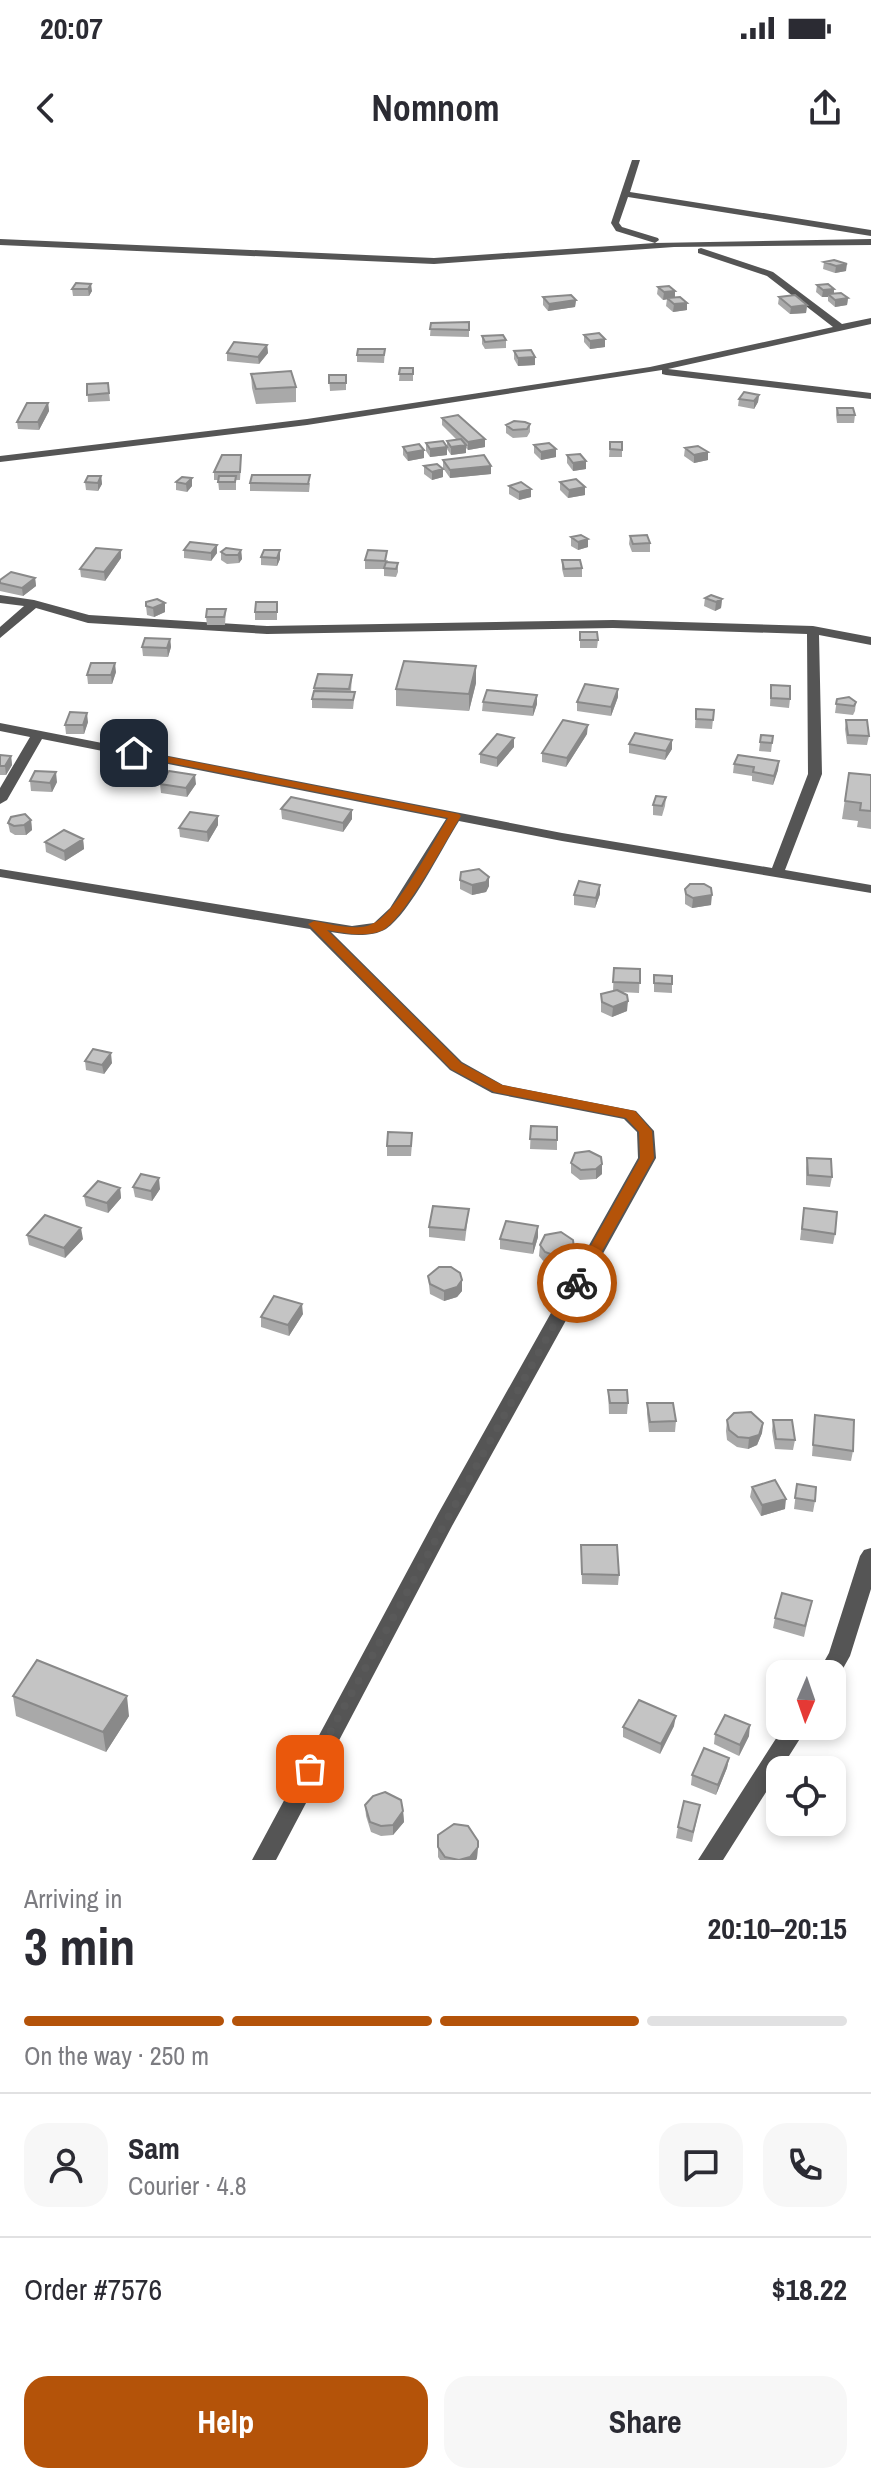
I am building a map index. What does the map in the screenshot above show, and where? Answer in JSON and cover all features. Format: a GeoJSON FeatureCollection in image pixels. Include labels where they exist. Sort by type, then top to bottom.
{"type":"FeatureCollection","features":[{"type":"Feature","properties":{"kind":"street"},"geometry":{"type":"LineString","coordinates":[[636,160],[615,223],[619,229],[736,260],[770,274],[841,328]]}},
{"type":"Feature","properties":{"kind":"street"},"geometry":{"type":"LineString","coordinates":[[625,194],[871,233]]}},
{"type":"Feature","properties":{"kind":"street"},"geometry":{"type":"LineString","coordinates":[[0,242],[434,261],[674,244],[871,242]]}},
{"type":"Feature","properties":{"kind":"street"},"geometry":{"type":"LineString","coordinates":[[0,459],[307,422],[650,370],[871,321]]}},
{"type":"Feature","properties":{"kind":"street"},"geometry":{"type":"LineString","coordinates":[[650,370],[871,396]]}},
{"type":"Feature","properties":{"kind":"street"},"geometry":{"type":"LineString","coordinates":[[0,599],[34,604],[88,619],[267,630],[613,624],[813,630],[871,641]]}},
{"type":"Feature","properties":{"kind":"street"},"geometry":{"type":"LineString","coordinates":[[0,634],[34,604]]}},
{"type":"Feature","properties":{"kind":"street"},"geometry":{"type":"LineString","coordinates":[[777,873],[815,774],[813,630]]}},
{"type":"Feature","properties":{"kind":"street"},"geometry":{"type":"LineString","coordinates":[[0,727],[455,816],[871,889]]}},
{"type":"Feature","properties":{"kind":"street"},"geometry":{"type":"LineString","coordinates":[[0,800],[38,735]]}},
{"type":"Feature","properties":{"kind":"street"},"geometry":{"type":"LineString","coordinates":[[0,873],[352,931],[379,927],[396,911],[455,816]]}},
{"type":"Feature","properties":{"kind":"street"},"geometry":{"type":"LineString","coordinates":[[264,1860],[438,1533],[647,1158],[645,1131],[630,1115],[498,1089],[456,1066],[314,924]]}},
{"type":"Feature","properties":{"kind":"street"},"geometry":{"type":"LineString","coordinates":[[837,1660],[871,1556]]}},
{"type":"Feature","properties":{"kind":"street"},"geometry":{"type":"LineString","coordinates":[[710,1860],[788,1740]]}},
{"type":"Feature","properties":{"kind":"building"},"geometry":{"type":"Polygon","coordinates":[[[834,260],[847,264],[836,266],[824,262],[834,260]]]}},
{"type":"Feature","properties":{"kind":"building"},"geometry":{"type":"Polygon","coordinates":[[[76,283],[91,284],[88,289],[72,289],[76,283]]]}},
{"type":"Feature","properties":{"kind":"building"},"geometry":{"type":"Polygon","coordinates":[[[828,284],[834,289],[823,290],[817,285],[828,284]]]}},
{"type":"Feature","properties":{"kind":"building"},"geometry":{"type":"Polygon","coordinates":[[[669,286],[675,291],[664,292],[658,287],[669,286]]]}},
{"type":"Feature","properties":{"kind":"building"},"geometry":{"type":"Polygon","coordinates":[[[841,293],[848,298],[835,300],[828,294],[841,293]]]}},
{"type":"Feature","properties":{"kind":"building"},"geometry":{"type":"Polygon","coordinates":[[[571,295],[576,300],[549,304],[543,297],[571,295]]]}},
{"type":"Feature","properties":{"kind":"building"},"geometry":{"type":"Polygon","coordinates":[[[795,295],[807,305],[791,307],[779,297],[795,295]]]}},
{"type":"Feature","properties":{"kind":"building"},"geometry":{"type":"Polygon","coordinates":[[[680,297],[687,303],[674,304],[667,298],[680,297]]]}},
{"type":"Feature","properties":{"kind":"building"},"geometry":{"type":"Polygon","coordinates":[[[469,322],[469,330],[430,329],[431,323],[469,322]]]}},
{"type":"Feature","properties":{"kind":"building"},"geometry":{"type":"Polygon","coordinates":[[[599,333],[605,339],[590,341],[584,335],[599,333]]]}},
{"type":"Feature","properties":{"kind":"building"},"geometry":{"type":"Polygon","coordinates":[[[503,335],[506,340],[485,342],[482,336],[503,335]]]}},
{"type":"Feature","properties":{"kind":"building"},"geometry":{"type":"Polygon","coordinates":[[[234,342],[267,345],[258,357],[227,353],[234,342]]]}},
{"type":"Feature","properties":{"kind":"building"},"geometry":{"type":"Polygon","coordinates":[[[358,349],[385,349],[384,355],[357,355],[358,349]]]}},
{"type":"Feature","properties":{"kind":"building"},"geometry":{"type":"Polygon","coordinates":[[[531,350],[535,357],[518,358],[514,351],[531,350]]]}},
{"type":"Feature","properties":{"kind":"building"},"geometry":{"type":"Polygon","coordinates":[[[400,368],[413,368],[413,374],[399,374],[400,368]]]}},
{"type":"Feature","properties":{"kind":"building"},"geometry":{"type":"Polygon","coordinates":[[[291,371],[296,387],[256,389],[251,374],[291,371]]]}},
{"type":"Feature","properties":{"kind":"building"},"geometry":{"type":"Polygon","coordinates":[[[329,375],[346,375],[346,383],[329,383],[329,375]]]}},
{"type":"Feature","properties":{"kind":"building"},"geometry":{"type":"Polygon","coordinates":[[[108,383],[109,393],[87,395],[87,384],[108,383]]]}},
{"type":"Feature","properties":{"kind":"building"},"geometry":{"type":"Polygon","coordinates":[[[744,392],[759,395],[754,401],[739,399],[744,392]]]}},
{"type":"Feature","properties":{"kind":"building"},"geometry":{"type":"Polygon","coordinates":[[[27,403],[48,403],[38,422],[17,422],[27,403]]]}},
{"type":"Feature","properties":{"kind":"building"},"geometry":{"type":"Polygon","coordinates":[[[837,408],[853,408],[855,415],[838,415],[837,408]]]}},
{"type":"Feature","properties":{"kind":"building"},"geometry":{"type":"Polygon","coordinates":[[[458,415],[485,439],[468,442],[442,418],[458,415]]]}},
{"type":"Feature","properties":{"kind":"building"},"geometry":{"type":"Polygon","coordinates":[[[514,421],[530,424],[527,429],[513,430],[506,425],[514,421]]]}},
{"type":"Feature","properties":{"kind":"building"},"geometry":{"type":"Polygon","coordinates":[[[461,439],[466,445],[451,447],[447,441],[461,439]]]}},
{"type":"Feature","properties":{"kind":"building"},"geometry":{"type":"Polygon","coordinates":[[[443,441],[447,447],[430,449],[426,443],[443,441]]]}},
{"type":"Feature","properties":{"kind":"building"},"geometry":{"type":"Polygon","coordinates":[[[610,442],[622,442],[622,450],[610,449],[610,442]]]}},
{"type":"Feature","properties":{"kind":"building"},"geometry":{"type":"Polygon","coordinates":[[[549,443],[556,449],[541,452],[534,445],[549,443]]]}},
{"type":"Feature","properties":{"kind":"building"},"geometry":{"type":"Polygon","coordinates":[[[419,444],[424,450],[407,453],[403,447],[419,444]]]}},
{"type":"Feature","properties":{"kind":"building"},"geometry":{"type":"Polygon","coordinates":[[[698,446],[708,452],[694,455],[685,448],[698,446]]]}},
{"type":"Feature","properties":{"kind":"building"},"geometry":{"type":"Polygon","coordinates":[[[580,454],[586,461],[573,463],[567,455],[580,454]]]}},
{"type":"Feature","properties":{"kind":"building"},"geometry":{"type":"Polygon","coordinates":[[[222,455],[241,455],[240,472],[214,472],[222,455]]]}},
{"type":"Feature","properties":{"kind":"building"},"geometry":{"type":"Polygon","coordinates":[[[484,455],[491,466],[450,470],[443,460],[484,455]]]}},
{"type":"Feature","properties":{"kind":"building"},"geometry":{"type":"Polygon","coordinates":[[[437,464],[443,469],[432,472],[424,466],[437,464]]]}},
{"type":"Feature","properties":{"kind":"building"},"geometry":{"type":"Polygon","coordinates":[[[252,475],[310,475],[308,484],[250,483],[252,475]]]}},
{"type":"Feature","properties":{"kind":"building"},"geometry":{"type":"Polygon","coordinates":[[[88,476],[101,476],[98,483],[85,482],[88,476]]]}},
{"type":"Feature","properties":{"kind":"building"},"geometry":{"type":"Polygon","coordinates":[[[219,476],[236,476],[235,482],[218,482],[219,476]]]}},
{"type":"Feature","properties":{"kind":"building"},"geometry":{"type":"Polygon","coordinates":[[[182,477],[192,478],[186,484],[176,482],[182,477]]]}},
{"type":"Feature","properties":{"kind":"building"},"geometry":{"type":"Polygon","coordinates":[[[576,479],[585,487],[569,490],[560,482],[576,479]]]}},
{"type":"Feature","properties":{"kind":"building"},"geometry":{"type":"Polygon","coordinates":[[[521,482],[531,489],[519,492],[509,486],[521,482]]]}},
{"type":"Feature","properties":{"kind":"building"},"geometry":{"type":"Polygon","coordinates":[[[581,535],[588,539],[578,542],[571,537],[581,535]]]}},
{"type":"Feature","properties":{"kind":"building"},"geometry":{"type":"Polygon","coordinates":[[[647,535],[650,543],[633,544],[630,536],[647,535]]]}},
{"type":"Feature","properties":{"kind":"building"},"geometry":{"type":"Polygon","coordinates":[[[190,542],[217,545],[211,553],[184,550],[190,542]]]}},
{"type":"Feature","properties":{"kind":"building"},"geometry":{"type":"Polygon","coordinates":[[[96,548],[121,550],[104,572],[80,569],[96,548]]]}},
{"type":"Feature","properties":{"kind":"building"},"geometry":{"type":"Polygon","coordinates":[[[226,548],[241,550],[238,555],[226,555],[221,552],[226,548]]]}},
{"type":"Feature","properties":{"kind":"building"},"geometry":{"type":"Polygon","coordinates":[[[264,550],[280,550],[277,558],[261,557],[264,550]]]}},
{"type":"Feature","properties":{"kind":"building"},"geometry":{"type":"Polygon","coordinates":[[[368,550],[387,551],[385,561],[365,560],[368,550]]]}},
{"type":"Feature","properties":{"kind":"building"},"geometry":{"type":"Polygon","coordinates":[[[562,560],[580,560],[582,568],[564,569],[562,560]]]}},
{"type":"Feature","properties":{"kind":"building"},"geometry":{"type":"Polygon","coordinates":[[[386,562],[398,563],[396,569],[384,568],[386,562]]]}},
{"type":"Feature","properties":{"kind":"building"},"geometry":{"type":"Polygon","coordinates":[[[11,572],[35,578],[22,588],[0,583],[11,572]]]}},
{"type":"Feature","properties":{"kind":"building"},"geometry":{"type":"Polygon","coordinates":[[[711,595],[722,599],[716,602],[705,598],[711,595]]]}},
{"type":"Feature","properties":{"kind":"building"},"geometry":{"type":"Polygon","coordinates":[[[157,599],[165,603],[153,608],[146,606],[146,602],[157,599]]]}},
{"type":"Feature","properties":{"kind":"building"},"geometry":{"type":"Polygon","coordinates":[[[256,602],[277,602],[277,612],[255,612],[256,602]]]}},
{"type":"Feature","properties":{"kind":"building"},"geometry":{"type":"Polygon","coordinates":[[[207,609],[226,609],[224,617],[206,617],[207,609]]]}},
{"type":"Feature","properties":{"kind":"building"},"geometry":{"type":"Polygon","coordinates":[[[580,632],[597,632],[598,640],[580,640],[580,632]]]}},
{"type":"Feature","properties":{"kind":"building"},"geometry":{"type":"Polygon","coordinates":[[[145,638],[170,639],[167,648],[142,647],[145,638]]]}},
{"type":"Feature","properties":{"kind":"building"},"geometry":{"type":"Polygon","coordinates":[[[404,661],[476,666],[469,694],[396,689],[404,661]]]}},
{"type":"Feature","properties":{"kind":"building"},"geometry":{"type":"Polygon","coordinates":[[[91,663],[115,663],[111,675],[87,675],[91,663]]]}},
{"type":"Feature","properties":{"kind":"building"},"geometry":{"type":"Polygon","coordinates":[[[318,674],[352,675],[349,689],[314,688],[318,674]]]}},
{"type":"Feature","properties":{"kind":"building"},"geometry":{"type":"Polygon","coordinates":[[[585,684],[618,689],[611,707],[577,702],[585,684]]]}},
{"type":"Feature","properties":{"kind":"building"},"geometry":{"type":"Polygon","coordinates":[[[771,685],[790,686],[790,699],[771,698],[771,685]]]}},
{"type":"Feature","properties":{"kind":"building"},"geometry":{"type":"Polygon","coordinates":[[[487,690],[537,695],[533,707],[483,702],[487,690]]]}},
{"type":"Feature","properties":{"kind":"building"},"geometry":{"type":"Polygon","coordinates":[[[314,691],[355,692],[353,700],[312,699],[314,691]]]}},
{"type":"Feature","properties":{"kind":"building"},"geometry":{"type":"Polygon","coordinates":[[[849,697],[856,702],[854,706],[836,704],[837,699],[849,697]]]}},
{"type":"Feature","properties":{"kind":"building"},"geometry":{"type":"Polygon","coordinates":[[[696,709],[714,710],[713,720],[696,719],[696,709]]]}},
{"type":"Feature","properties":{"kind":"building"},"geometry":{"type":"Polygon","coordinates":[[[70,712],[87,713],[83,725],[65,725],[70,712]]]}},
{"type":"Feature","properties":{"kind":"building"},"geometry":{"type":"Polygon","coordinates":[[[563,720],[588,725],[567,758],[542,753],[563,720]]]}},
{"type":"Feature","properties":{"kind":"building"},"geometry":{"type":"Polygon","coordinates":[[[846,720],[867,720],[869,736],[848,735],[846,720]]]}},
{"type":"Feature","properties":{"kind":"building"},"geometry":{"type":"Polygon","coordinates":[[[144,727],[164,731],[155,741],[136,737],[144,727]]]}},
{"type":"Feature","properties":{"kind":"building"},"geometry":{"type":"Polygon","coordinates":[[[635,733],[672,740],[666,751],[629,744],[635,733]]]}},
{"type":"Feature","properties":{"kind":"building"},"geometry":{"type":"Polygon","coordinates":[[[497,734],[514,738],[497,758],[480,754],[497,734]]]}},
{"type":"Feature","properties":{"kind":"building"},"geometry":{"type":"Polygon","coordinates":[[[761,735],[773,736],[772,743],[760,742],[761,735]]]}},
{"type":"Feature","properties":{"kind":"building"},"geometry":{"type":"Polygon","coordinates":[[[0,755],[11,756],[5,766],[0,766],[0,755]]]}},
{"type":"Feature","properties":{"kind":"building"},"geometry":{"type":"Polygon","coordinates":[[[738,755],[779,761],[774,776],[753,772],[754,767],[734,764],[738,755]]]}},
{"type":"Feature","properties":{"kind":"building"},"geometry":{"type":"Polygon","coordinates":[[[118,765],[137,768],[130,777],[112,775],[118,765]]]}},
{"type":"Feature","properties":{"kind":"building"},"geometry":{"type":"Polygon","coordinates":[[[35,771],[56,772],[50,783],[30,781],[35,771]]]}},
{"type":"Feature","properties":{"kind":"building"},"geometry":{"type":"Polygon","coordinates":[[[169,771],[195,775],[186,788],[160,784],[169,771]]]}},
{"type":"Feature","properties":{"kind":"building"},"geometry":{"type":"Polygon","coordinates":[[[849,773],[871,775],[871,811],[860,810],[861,803],[845,801],[849,773]]]}},
{"type":"Feature","properties":{"kind":"building"},"geometry":{"type":"Polygon","coordinates":[[[656,796],[666,797],[662,806],[653,805],[656,796]]]}},
{"type":"Feature","properties":{"kind":"building"},"geometry":{"type":"Polygon","coordinates":[[[291,797],[352,810],[343,823],[281,809],[291,797]]]}},
{"type":"Feature","properties":{"kind":"building"},"geometry":{"type":"Polygon","coordinates":[[[190,812],[218,816],[207,832],[179,828],[190,812]]]}},
{"type":"Feature","properties":{"kind":"building"},"geometry":{"type":"Polygon","coordinates":[[[25,814],[31,820],[24,825],[8,823],[11,817],[25,814]]]}},
{"type":"Feature","properties":{"kind":"building"},"geometry":{"type":"Polygon","coordinates":[[[64,830],[83,839],[64,851],[45,842],[64,830]]]}},
{"type":"Feature","properties":{"kind":"building"},"geometry":{"type":"Polygon","coordinates":[[[479,869],[489,877],[486,882],[472,885],[460,880],[461,872],[479,869]]]}},
{"type":"Feature","properties":{"kind":"building"},"geometry":{"type":"Polygon","coordinates":[[[579,881],[600,885],[596,898],[574,895],[579,881]]]}},
{"type":"Feature","properties":{"kind":"building"},"geometry":{"type":"Polygon","coordinates":[[[690,884],[704,884],[711,888],[712,895],[693,898],[686,894],[685,889],[690,884]]]}},
{"type":"Feature","properties":{"kind":"building"},"geometry":{"type":"Polygon","coordinates":[[[614,968],[640,969],[640,983],[613,982],[614,968]]]}},
{"type":"Feature","properties":{"kind":"building"},"geometry":{"type":"Polygon","coordinates":[[[654,975],[672,976],[672,984],[654,983],[654,975]]]}},
{"type":"Feature","properties":{"kind":"building"},"geometry":{"type":"Polygon","coordinates":[[[617,990],[627,995],[628,1001],[613,1007],[602,1002],[601,994],[617,990]]]}},
{"type":"Feature","properties":{"kind":"building"},"geometry":{"type":"Polygon","coordinates":[[[93,1049],[111,1053],[102,1065],[85,1061],[93,1049]]]}},
{"type":"Feature","properties":{"kind":"building"},"geometry":{"type":"Polygon","coordinates":[[[531,1126],[557,1127],[557,1140],[530,1139],[531,1126]]]}},
{"type":"Feature","properties":{"kind":"building"},"geometry":{"type":"Polygon","coordinates":[[[388,1132],[412,1133],[411,1146],[387,1146],[388,1132]]]}},
{"type":"Feature","properties":{"kind":"building"},"geometry":{"type":"Polygon","coordinates":[[[589,1151],[601,1157],[602,1164],[596,1169],[581,1170],[571,1163],[575,1153],[589,1151]]]}},
{"type":"Feature","properties":{"kind":"building"},"geometry":{"type":"Polygon","coordinates":[[[807,1158],[831,1159],[832,1177],[808,1175],[807,1158]]]}},
{"type":"Feature","properties":{"kind":"building"},"geometry":{"type":"Polygon","coordinates":[[[141,1174],[159,1178],[151,1191],[133,1187],[141,1174]]]}},
{"type":"Feature","properties":{"kind":"building"},"geometry":{"type":"Polygon","coordinates":[[[98,1181],[120,1188],[107,1203],[84,1196],[98,1181]]]}},
{"type":"Feature","properties":{"kind":"building"},"geometry":{"type":"Polygon","coordinates":[[[433,1206],[469,1209],[465,1230],[429,1227],[433,1206]]]}},
{"type":"Feature","properties":{"kind":"building"},"geometry":{"type":"Polygon","coordinates":[[[804,1208],[837,1212],[835,1234],[802,1229],[804,1208]]]}},
{"type":"Feature","properties":{"kind":"building"},"geometry":{"type":"Polygon","coordinates":[[[45,1215],[81,1228],[64,1248],[27,1235],[45,1215]]]}},
{"type":"Feature","properties":{"kind":"building"},"geometry":{"type":"Polygon","coordinates":[[[506,1221],[538,1226],[533,1244],[500,1239],[506,1221]]]}},
{"type":"Feature","properties":{"kind":"building"},"geometry":{"type":"Polygon","coordinates":[[[561,1232],[573,1240],[574,1248],[567,1254],[556,1256],[545,1252],[540,1245],[545,1235],[561,1232]]]}},
{"type":"Feature","properties":{"kind":"building"},"geometry":{"type":"Polygon","coordinates":[[[439,1267],[451,1267],[460,1273],[462,1280],[457,1287],[444,1291],[430,1284],[428,1276],[439,1267]]]}},
{"type":"Feature","properties":{"kind":"building"},"geometry":{"type":"Polygon","coordinates":[[[274,1296],[302,1304],[288,1325],[261,1317],[274,1296]]]}},
{"type":"Feature","properties":{"kind":"building"},"geometry":{"type":"Polygon","coordinates":[[[608,1390],[627,1390],[628,1403],[610,1403],[608,1390]]]}},
{"type":"Feature","properties":{"kind":"building"},"geometry":{"type":"Polygon","coordinates":[[[647,1403],[673,1403],[676,1421],[650,1422],[647,1403]]]}},
{"type":"Feature","properties":{"kind":"building"},"geometry":{"type":"Polygon","coordinates":[[[751,1412],[763,1423],[759,1435],[738,1437],[729,1430],[727,1420],[734,1413],[751,1412]]]}},
{"type":"Feature","properties":{"kind":"building"},"geometry":{"type":"Polygon","coordinates":[[[815,1415],[854,1420],[853,1451],[813,1445],[815,1415]]]}},
{"type":"Feature","properties":{"kind":"building"},"geometry":{"type":"Polygon","coordinates":[[[773,1420],[792,1420],[795,1440],[776,1439],[773,1420]]]}},
{"type":"Feature","properties":{"kind":"building"},"geometry":{"type":"Polygon","coordinates":[[[775,1480],[786,1499],[762,1505],[752,1487],[775,1480]]]}},
{"type":"Feature","properties":{"kind":"building"},"geometry":{"type":"Polygon","coordinates":[[[797,1484],[816,1487],[815,1501],[795,1498],[797,1484]]]}},
{"type":"Feature","properties":{"kind":"building"},"geometry":{"type":"Polygon","coordinates":[[[581,1545],[617,1545],[619,1575],[582,1574],[581,1545]]]}},
{"type":"Feature","properties":{"kind":"building"},"geometry":{"type":"Polygon","coordinates":[[[782,1593],[812,1601],[805,1626],[775,1618],[782,1593]]]}},
{"type":"Feature","properties":{"kind":"building"},"geometry":{"type":"Polygon","coordinates":[[[37,1660],[127,1696],[103,1732],[13,1696],[37,1660]]]}},
{"type":"Feature","properties":{"kind":"building"},"geometry":{"type":"Polygon","coordinates":[[[639,1700],[676,1716],[661,1744],[623,1727],[639,1700]]]}},
{"type":"Feature","properties":{"kind":"building"},"geometry":{"type":"Polygon","coordinates":[[[725,1715],[750,1725],[740,1745],[715,1734],[725,1715]]]}},
{"type":"Feature","properties":{"kind":"building"},"geometry":{"type":"Polygon","coordinates":[[[704,1748],[729,1758],[718,1785],[692,1775],[704,1748]]]}},
{"type":"Feature","properties":{"kind":"building"},"geometry":{"type":"Polygon","coordinates":[[[385,1792],[401,1800],[403,1811],[393,1825],[381,1826],[370,1822],[365,1805],[373,1796],[385,1792]]]}},
{"type":"Feature","properties":{"kind":"building"},"geometry":{"type":"Polygon","coordinates":[[[684,1801],[700,1805],[693,1832],[678,1827],[684,1801]]]}},
{"type":"Feature","properties":{"kind":"building"},"geometry":{"type":"Polygon","coordinates":[[[454,1824],[468,1826],[478,1841],[478,1847],[470,1857],[459,1860],[445,1857],[438,1847],[438,1835],[454,1824]]]}},
{"type":"Feature","properties":{"kind":"way so far"},"geometry":{"type":"LineString","coordinates":[[310,1769],[577,1283]]}},
{"type":"Feature","properties":{"kind":"route"},"geometry":{"type":"LineString","coordinates":[[134,753],[455,816],[396,911],[379,927],[352,931],[314,924],[456,1066],[498,1089],[630,1115],[645,1131],[647,1158],[577,1283]]}}]}
